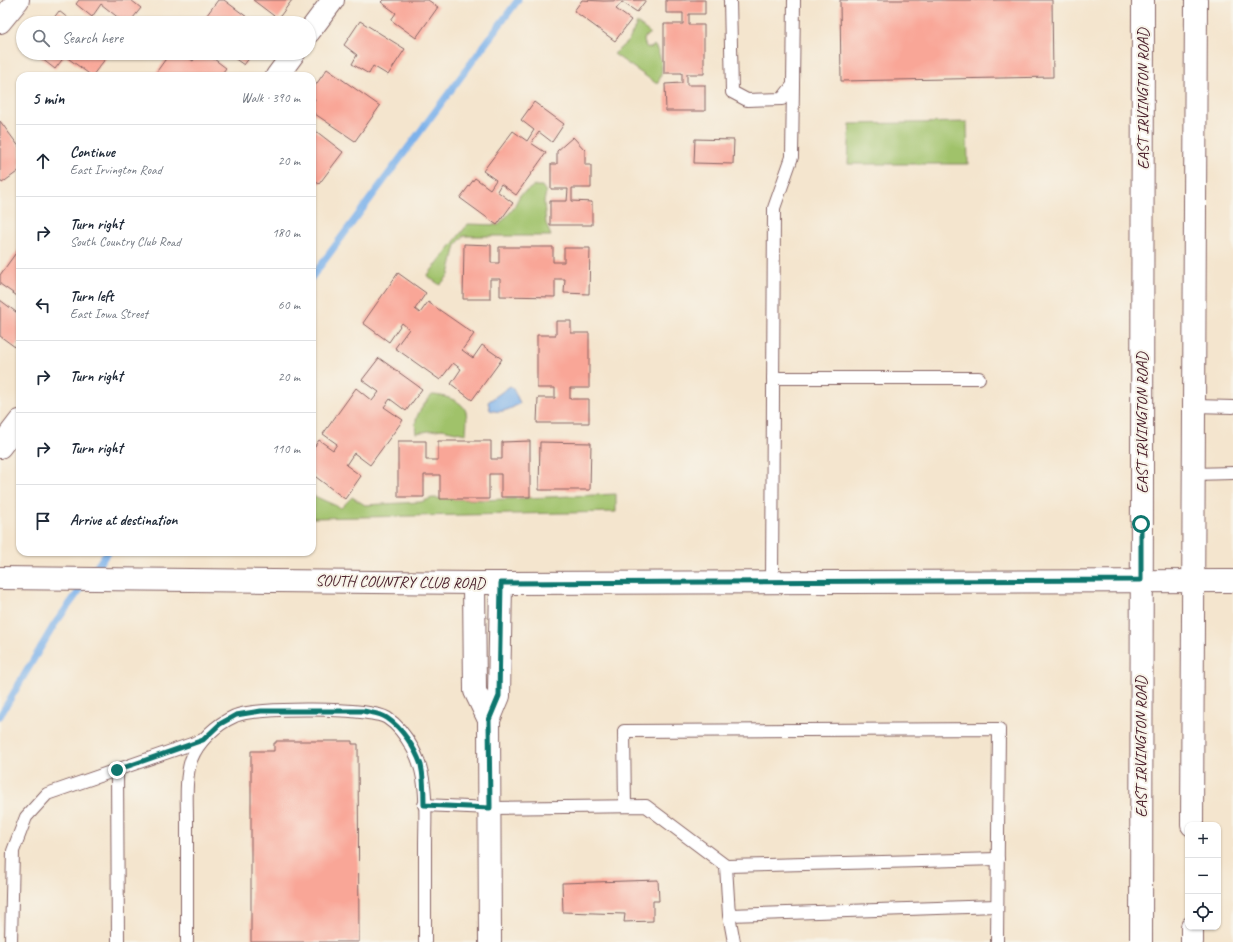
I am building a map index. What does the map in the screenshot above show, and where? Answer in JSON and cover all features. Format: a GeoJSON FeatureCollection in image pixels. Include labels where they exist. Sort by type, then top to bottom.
{"type":"FeatureCollection","features":[{"type":"Feature","properties":{"kind":"street"},"geometry":{"type":"LineString","coordinates":[[0,22],[18,0]]}},
{"type":"Feature","properties":{"kind":"street"},"geometry":{"type":"LineString","coordinates":[[316,23],[333,0]]}},
{"type":"Feature","properties":{"kind":"street","name":"EAST IRVINGTON ROAD"},"geometry":{"type":"LineString","coordinates":[[1141,942],[1143,0]]}},
{"type":"Feature","properties":{"kind":"street"},"geometry":{"type":"LineString","coordinates":[[1192,822],[1196,0]]}},
{"type":"Feature","properties":{"kind":"street"},"geometry":{"type":"LineString","coordinates":[[279,72],[289,60]]}},
{"type":"Feature","properties":{"kind":"street"},"geometry":{"type":"LineString","coordinates":[[0,448],[16,426]]}},
{"type":"Feature","properties":{"kind":"street","name":"SOUTH COUNTRY CLUB ROAD"},"geometry":{"type":"LineString","coordinates":[[0,578],[474,583],[1141,580],[1233,581]]}},
{"type":"Feature","properties":{"kind":"street"},"geometry":{"type":"LineString","coordinates":[[474,583],[475,691],[489,720]]}},
{"type":"Feature","properties":{"kind":"street"},"geometry":{"type":"LineString","coordinates":[[490,942],[489,720],[499,696],[501,583]]}},
{"type":"Feature","properties":{"kind":"street"},"geometry":{"type":"LineString","coordinates":[[1192,930],[1192,942]]}},
{"type":"Feature","properties":{"kind":"lane"},"geometry":{"type":"LineString","coordinates":[[730,0],[732,92],[747,100],[782,99],[793,85]]}},
{"type":"Feature","properties":{"kind":"lane"},"geometry":{"type":"LineString","coordinates":[[772,582],[774,208],[792,157],[794,0]]}},
{"type":"Feature","properties":{"kind":"lane"},"geometry":{"type":"LineString","coordinates":[[773,378],[979,378]]}},
{"type":"Feature","properties":{"kind":"lane"},"geometry":{"type":"LineString","coordinates":[[1194,406],[1233,407]]}},
{"type":"Feature","properties":{"kind":"lane"},"geometry":{"type":"LineString","coordinates":[[1193,474],[1233,473]]}},
{"type":"Feature","properties":{"kind":"lane"},"geometry":{"type":"LineString","coordinates":[[187,942],[187,788],[191,760],[203,740],[220,724],[236,715],[261,711],[333,710],[376,713],[387,718],[401,730],[413,748],[421,765],[424,782],[425,942]]}},
{"type":"Feature","properties":{"kind":"lane"},"geometry":{"type":"LineString","coordinates":[[625,806],[624,732],[999,729],[997,942]]}},
{"type":"Feature","properties":{"kind":"lane"},"geometry":{"type":"LineString","coordinates":[[11,942],[13,851],[26,817],[47,794],[203,740]]}},
{"type":"Feature","properties":{"kind":"lane"},"geometry":{"type":"LineString","coordinates":[[117,770],[118,942]]}},
{"type":"Feature","properties":{"kind":"lane"},"geometry":{"type":"LineString","coordinates":[[424,805],[490,808],[646,806],[726,866],[998,859]]}},
{"type":"Feature","properties":{"kind":"lane"},"geometry":{"type":"LineString","coordinates":[[726,866],[729,915],[734,942]]}},
{"type":"Feature","properties":{"kind":"lane"},"geometry":{"type":"LineString","coordinates":[[729,915],[997,906]]}},
{"type":"Feature","properties":{"kind":"green space"},"geometry":{"type":"Polygon","coordinates":[[[637,23],[650,33],[645,37],[644,41],[646,47],[651,48],[654,45],[661,59],[662,69],[657,84],[614,54],[629,40],[637,23]]]}},
{"type":"Feature","properties":{"kind":"green space"},"geometry":{"type":"Polygon","coordinates":[[[967,122],[968,164],[848,164],[850,124],[967,122]]]}},
{"type":"Feature","properties":{"kind":"green space"},"geometry":{"type":"Polygon","coordinates":[[[534,186],[542,186],[546,192],[544,202],[546,223],[551,236],[463,236],[456,245],[449,275],[440,285],[427,276],[468,224],[499,225],[513,209],[520,195],[534,186]]]}},
{"type":"Feature","properties":{"kind":"green space"},"geometry":{"type":"Polygon","coordinates":[[[432,395],[452,399],[461,404],[466,412],[467,418],[466,434],[442,429],[416,433],[415,427],[419,412],[432,395]]]}},
{"type":"Feature","properties":{"kind":"green space"},"geometry":{"type":"Polygon","coordinates":[[[616,494],[616,512],[316,518],[316,497],[341,508],[352,497],[365,505],[421,502],[432,498],[483,500],[616,494]]]}},
{"type":"Feature","properties":{"kind":"water"},"geometry":{"type":"Polygon","coordinates":[[[510,386],[513,388],[520,403],[506,410],[490,410],[488,402],[510,386]]]}},
{"type":"Feature","properties":{"kind":"building"},"geometry":{"type":"Polygon","coordinates":[[[79,0],[131,0],[141,8],[135,16],[116,16],[101,4],[93,16],[91,16],[76,4],[79,0]]]}},
{"type":"Feature","properties":{"kind":"building"},"geometry":{"type":"Polygon","coordinates":[[[218,0],[224,0],[246,16],[206,16],[218,0]]]}},
{"type":"Feature","properties":{"kind":"building"},"geometry":{"type":"Polygon","coordinates":[[[253,0],[292,0],[280,16],[274,16],[253,0]]]}},
{"type":"Feature","properties":{"kind":"building"},"geometry":{"type":"Polygon","coordinates":[[[383,0],[428,0],[438,7],[416,38],[391,20],[396,13],[381,2],[383,0]]]}},
{"type":"Feature","properties":{"kind":"building"},"geometry":{"type":"Polygon","coordinates":[[[582,0],[646,0],[637,12],[622,2],[616,9],[631,20],[615,41],[574,11],[582,0]]]}},
{"type":"Feature","properties":{"kind":"building"},"geometry":{"type":"Polygon","coordinates":[[[666,0],[705,0],[705,14],[689,14],[689,25],[704,25],[704,74],[687,74],[687,85],[705,85],[705,111],[666,111],[665,84],[682,83],[682,73],[664,73],[664,24],[683,24],[683,13],[666,13],[666,0]]]}},
{"type":"Feature","properties":{"kind":"building"},"geometry":{"type":"Polygon","coordinates":[[[840,0],[1052,0],[1053,77],[841,81],[840,0]]]}},
{"type":"Feature","properties":{"kind":"building"},"geometry":{"type":"Polygon","coordinates":[[[59,11],[65,16],[55,16],[59,11]]]}},
{"type":"Feature","properties":{"kind":"building"},"geometry":{"type":"Polygon","coordinates":[[[360,21],[405,49],[388,75],[373,66],[369,74],[352,64],[357,55],[344,45],[360,21]]]}},
{"type":"Feature","properties":{"kind":"building"},"geometry":{"type":"Polygon","coordinates":[[[43,60],[62,60],[55,69],[43,60]]]}},
{"type":"Feature","properties":{"kind":"building"},"geometry":{"type":"Polygon","coordinates":[[[70,60],[105,60],[95,72],[87,72],[70,60]]]}},
{"type":"Feature","properties":{"kind":"building"},"geometry":{"type":"Polygon","coordinates":[[[165,60],[215,60],[226,68],[223,72],[156,72],[165,60]]]}},
{"type":"Feature","properties":{"kind":"building"},"geometry":{"type":"Polygon","coordinates":[[[237,60],[248,60],[244,65],[237,60]]]}},
{"type":"Feature","properties":{"kind":"building"},"geometry":{"type":"Polygon","coordinates":[[[327,69],[380,106],[355,141],[316,115],[316,84],[327,69]]]}},
{"type":"Feature","properties":{"kind":"building"},"geometry":{"type":"Polygon","coordinates":[[[534,102],[564,124],[552,142],[539,132],[531,143],[546,153],[516,195],[501,184],[497,191],[513,203],[497,225],[460,198],[475,178],[490,189],[496,180],[483,171],[513,131],[527,141],[534,130],[521,120],[534,102]]]}},
{"type":"Feature","properties":{"kind":"building"},"geometry":{"type":"Polygon","coordinates":[[[0,121],[16,143],[16,173],[2,183],[0,180],[0,121]]]}},
{"type":"Feature","properties":{"kind":"building"},"geometry":{"type":"Polygon","coordinates":[[[316,131],[343,152],[319,184],[316,182],[316,131]]]}},
{"type":"Feature","properties":{"kind":"building"},"geometry":{"type":"Polygon","coordinates":[[[573,137],[585,150],[585,165],[591,165],[591,188],[572,188],[572,201],[592,202],[592,225],[550,225],[550,201],[567,201],[568,189],[551,189],[551,164],[557,164],[557,151],[573,137]]]}},
{"type":"Feature","properties":{"kind":"building"},"geometry":{"type":"Polygon","coordinates":[[[695,139],[734,140],[733,164],[694,163],[695,139]]]}},
{"type":"Feature","properties":{"kind":"building"},"geometry":{"type":"Polygon","coordinates":[[[464,244],[491,245],[491,263],[499,263],[499,247],[553,247],[553,262],[564,262],[564,248],[590,248],[589,294],[564,293],[565,279],[555,279],[555,297],[500,296],[500,279],[490,279],[490,299],[463,299],[464,244]]]}},
{"type":"Feature","properties":{"kind":"building"},"geometry":{"type":"Polygon","coordinates":[[[16,253],[16,295],[0,284],[0,275],[16,253]]]}},
{"type":"Feature","properties":{"kind":"building"},"geometry":{"type":"Polygon","coordinates":[[[398,273],[426,293],[415,309],[420,313],[428,302],[474,334],[462,350],[473,358],[482,345],[502,359],[472,400],[451,384],[461,369],[453,363],[440,380],[395,348],[409,329],[402,323],[389,342],[363,323],[398,273]]]}},
{"type":"Feature","properties":{"kind":"building"},"geometry":{"type":"Polygon","coordinates":[[[0,300],[16,312],[15,347],[0,336],[0,300]]]}},
{"type":"Feature","properties":{"kind":"building"},"geometry":{"type":"Polygon","coordinates":[[[556,321],[571,321],[571,333],[589,333],[589,388],[570,388],[570,399],[589,399],[589,423],[537,423],[538,398],[555,398],[555,388],[537,388],[537,335],[556,335],[556,321]]]}},
{"type":"Feature","properties":{"kind":"building"},"geometry":{"type":"Polygon","coordinates":[[[379,358],[422,389],[406,411],[390,399],[384,407],[403,420],[370,465],[354,453],[346,465],[361,476],[345,499],[316,477],[316,444],[319,440],[333,450],[337,444],[323,434],[356,388],[372,401],[379,392],[362,380],[379,358]]]}},
{"type":"Feature","properties":{"kind":"building"},"geometry":{"type":"Polygon","coordinates":[[[398,441],[426,441],[426,460],[438,460],[438,441],[491,441],[491,459],[502,459],[502,442],[530,441],[530,497],[501,497],[501,474],[489,474],[489,499],[440,499],[440,475],[424,475],[424,497],[398,497],[398,441]]]}},
{"type":"Feature","properties":{"kind":"building"},"geometry":{"type":"Polygon","coordinates":[[[540,442],[591,443],[590,490],[539,490],[540,442]]]}},
{"type":"Feature","properties":{"kind":"building"},"geometry":{"type":"Polygon","coordinates":[[[276,741],[352,741],[352,744],[358,744],[359,942],[251,942],[251,751],[274,751],[274,743],[276,743],[276,741]]]}},
{"type":"Feature","properties":{"kind":"building"},"geometry":{"type":"Polygon","coordinates":[[[658,880],[659,901],[653,901],[653,921],[624,922],[625,914],[563,912],[562,883],[658,880]]]}},
{"type":"Feature","properties":{"kind":"waterway"},"geometry":{"type":"LineString","coordinates":[[316,272],[518,0]]}},
{"type":"Feature","properties":{"kind":"waterway"},"geometry":{"type":"LineString","coordinates":[[91,574],[105,556]]}},
{"type":"Feature","properties":{"kind":"waterway"},"geometry":{"type":"LineString","coordinates":[[0,716],[54,625],[85,583]]}},
{"type":"Feature","properties":{"kind":"route"},"geometry":{"type":"LineString","coordinates":[[117,770],[203,740],[220,724],[236,715],[261,711],[363,711],[376,713],[387,718],[401,730],[413,748],[421,765],[424,782],[424,805],[490,808],[489,720],[499,696],[501,583],[1141,580],[1141,524]]}}]}
